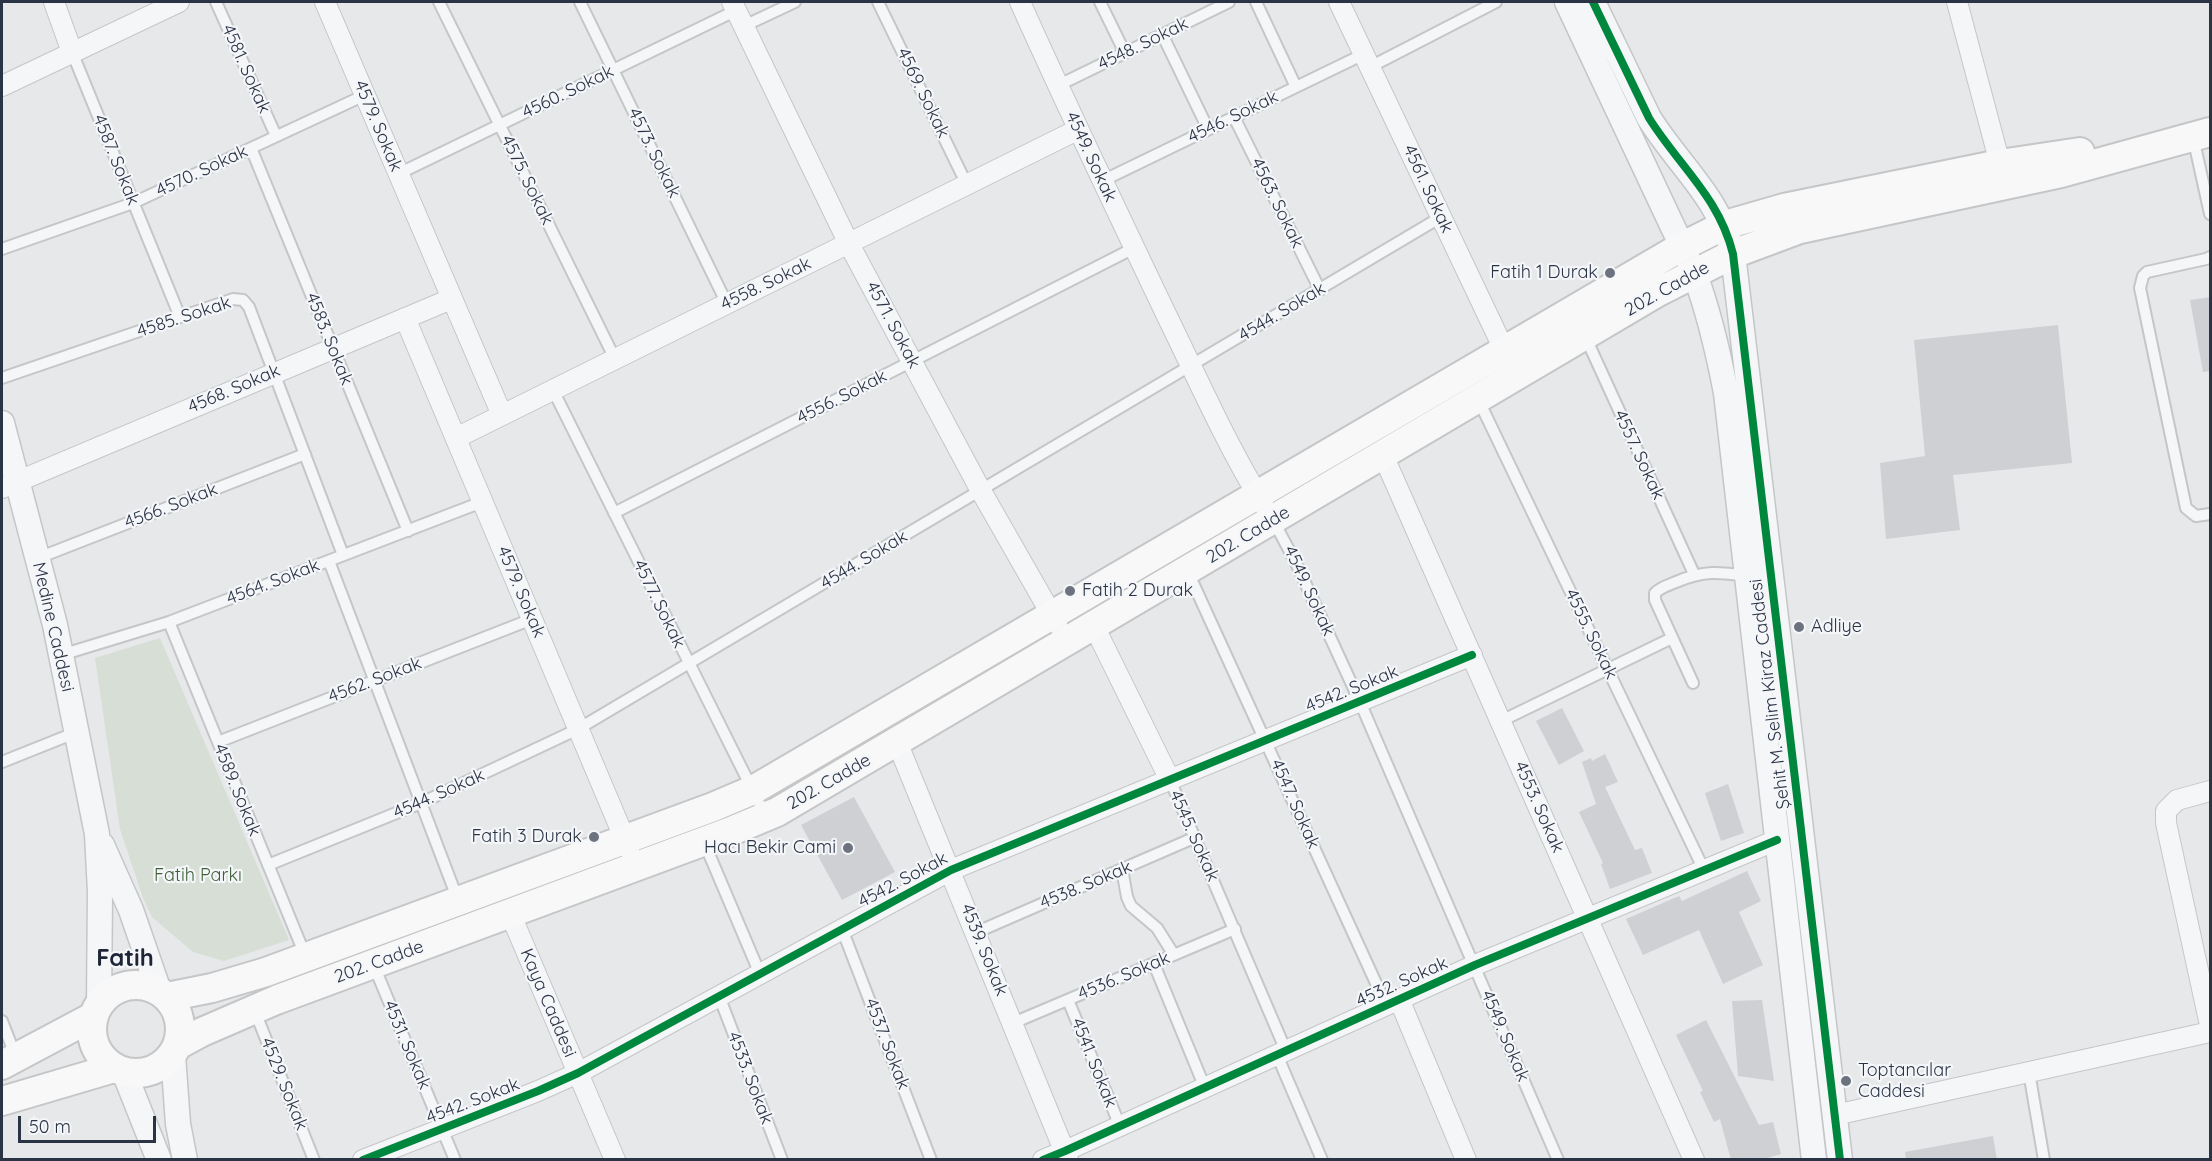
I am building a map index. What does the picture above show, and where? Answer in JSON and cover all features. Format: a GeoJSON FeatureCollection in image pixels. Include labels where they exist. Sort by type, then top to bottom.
{"type":"FeatureCollection","features":[{"type":"Feature","properties":{"kind":"main road","name":"202. Cadde"},"geometry":{"type":"LineString","coordinates":[[175,1050],[202,1032],[253,1009],[373,964],[463,915],[625,839],[753,790],[1681,247],[1725,225],[1784,208],[2003,175],[2097,164],[2190,137]]}},
{"type":"Feature","properties":{"kind":"main road","name":"202. Cadde"},"geometry":{"type":"LineString","coordinates":[[163,994],[241,980],[306,957],[463,915],[510,914],[766,817],[802,798],[1694,272],[1779,236],[2003,175]]}},
{"type":"Feature","properties":{"kind":"main road"},"geometry":{"type":"LineString","coordinates":[[2,1101],[119,1070],[146,1073],[165,1063],[175,1050],[180,1035],[178,1014],[163,994],[139,985],[128,985],[109,993],[96,1010],[9,1062]]}},
{"type":"Feature","properties":{"kind":"main road"},"geometry":{"type":"LineString","coordinates":[[96,1010],[91,1032],[93,1042],[98,1052],[119,1070]]}},
{"type":"Feature","properties":{"kind":"street","name":"4587. Sokak"},"geometry":{"type":"LineString","coordinates":[[54,2],[72,52]]}},
{"type":"Feature","properties":{"kind":"street"},"geometry":{"type":"LineString","coordinates":[[2,86],[179,2]]}},
{"type":"Feature","properties":{"kind":"street","name":"4579. Sokak"},"geometry":{"type":"LineString","coordinates":[[325,2],[502,415]]}},
{"type":"Feature","properties":{"kind":"street","name":"4549. Sokak"},"geometry":{"type":"LineString","coordinates":[[1020,2],[1077,130],[1239,463],[1273,520]]}},
{"type":"Feature","properties":{"kind":"street","name":"4561. Sokak"},"geometry":{"type":"LineString","coordinates":[[1339,2],[1516,376]]}},
{"type":"Feature","properties":{"kind":"street","name":"Şehit M. Selim Kiraz Caddesi"},"geometry":{"type":"LineString","coordinates":[[1567,2],[1694,272],[1710,317],[1759,578],[1840,1160]]}},
{"type":"Feature","properties":{"kind":"street","name":"Şehit M. Selim Kiraz Caddesi"},"geometry":{"type":"LineString","coordinates":[[1593,2],[1649,118],[1660,136],[1709,199],[1725,225],[1733,254],[1777,840],[1814,1160]]}},
{"type":"Feature","properties":{"kind":"street"},"geometry":{"type":"LineString","coordinates":[[1957,2],[2003,175]]}},
{"type":"Feature","properties":{"kind":"street","name":"4571. Sokak"},"geometry":{"type":"LineString","coordinates":[[738,13],[849,244],[981,490],[1067,642]]}},
{"type":"Feature","properties":{"kind":"street","name":"4558. Sokak"},"geometry":{"type":"LineString","coordinates":[[456,438],[1077,130]]}},
{"type":"Feature","properties":{"kind":"street","name":"4568. Sokak"},"geometry":{"type":"LineString","coordinates":[[10,484],[451,299]]}},
{"type":"Feature","properties":{"kind":"street","name":"4579. Sokak"},"geometry":{"type":"LineString","coordinates":[[405,318],[636,866]]}},
{"type":"Feature","properties":{"kind":"street","name":"Medine Caddesi"},"geometry":{"type":"LineString","coordinates":[[2,423],[10,484],[38,558],[61,655],[97,834],[100,902],[96,1010]]}},
{"type":"Feature","properties":{"kind":"street","name":"4553. Sokak"},"geometry":{"type":"LineString","coordinates":[[1383,454],[1694,1160]]}},
{"type":"Feature","properties":{"kind":"street","name":"4545. Sokak"},"geometry":{"type":"LineString","coordinates":[[1094,626],[1170,780]]}},
{"type":"Feature","properties":{"kind":"street","name":"4542. Sokak"},"geometry":{"type":"LineString","coordinates":[[363,1160],[578,1073],[951,870],[1472,655]]}},
{"type":"Feature","properties":{"kind":"street","name":"4539. Sokak"},"geometry":{"type":"LineString","coordinates":[[897,742],[1067,1155]]}},
{"type":"Feature","properties":{"kind":"street"},"geometry":{"type":"LineString","coordinates":[[2211,791],[2177,800],[2166,811],[2166,823],[2211,1025]]}},
{"type":"Feature","properties":{"kind":"street","name":"Medine Caddesi"},"geometry":{"type":"LineString","coordinates":[[97,834],[131,910],[163,994]]}},
{"type":"Feature","properties":{"kind":"street","name":"4532. Sokak"},"geometry":{"type":"LineString","coordinates":[[1043,1160],[1067,1155],[1120,1126],[1475,965],[1777,840]]}},
{"type":"Feature","properties":{"kind":"street","name":"Kaya Caddesi"},"geometry":{"type":"LineString","coordinates":[[510,914],[615,1160]]}},
{"type":"Feature","properties":{"kind":"street","name":"4547. Sokak"},"geometry":{"type":"LineString","coordinates":[[1393,1002],[1466,1160]]}},
{"type":"Feature","properties":{"kind":"street"},"geometry":{"type":"LineString","coordinates":[[1835,1115],[2211,1032]]}},
{"type":"Feature","properties":{"kind":"street"},"geometry":{"type":"LineString","coordinates":[[175,1050],[178,1124],[185,1160]]}},
{"type":"Feature","properties":{"kind":"street"},"geometry":{"type":"LineString","coordinates":[[119,1070],[159,1160]]}},
{"type":"Feature","properties":{"kind":"lane","name":"4581. Sokak"},"geometry":{"type":"LineString","coordinates":[[216,2],[276,136]]}},
{"type":"Feature","properties":{"kind":"lane","name":"4575. Sokak"},"geometry":{"type":"LineString","coordinates":[[439,2],[615,359]]}},
{"type":"Feature","properties":{"kind":"lane","name":"4573. Sokak"},"geometry":{"type":"LineString","coordinates":[[580,2],[728,303]]}},
{"type":"Feature","properties":{"kind":"lane","name":"4560. Sokak"},"geometry":{"type":"LineString","coordinates":[[398,174],[738,13],[795,2]]}},
{"type":"Feature","properties":{"kind":"lane","name":"4569. Sokak"},"geometry":{"type":"LineString","coordinates":[[878,2],[967,185]]}},
{"type":"Feature","properties":{"kind":"lane"},"geometry":{"type":"LineString","coordinates":[[1100,2],[1125,52]]}},
{"type":"Feature","properties":{"kind":"lane","name":"4548. Sokak"},"geometry":{"type":"LineString","coordinates":[[1057,86],[1229,2]]}},
{"type":"Feature","properties":{"kind":"lane"},"geometry":{"type":"LineString","coordinates":[[1256,2],[1296,87]]}},
{"type":"Feature","properties":{"kind":"lane","name":"4546. Sokak"},"geometry":{"type":"LineString","coordinates":[[1102,181],[1296,87],[1367,61],[1496,2]]}},
{"type":"Feature","properties":{"kind":"lane"},"geometry":{"type":"LineString","coordinates":[[1162,34],[1208,129]]}},
{"type":"Feature","properties":{"kind":"lane","name":"4587. Sokak"},"geometry":{"type":"LineString","coordinates":[[72,52],[180,317]]}},
{"type":"Feature","properties":{"kind":"lane","name":"4570. Sokak"},"geometry":{"type":"LineString","coordinates":[[2,249],[133,203],[365,95]]}},
{"type":"Feature","properties":{"kind":"lane","name":"4563. Sokak"},"geometry":{"type":"LineString","coordinates":[[1234,117],[1320,290]]}},
{"type":"Feature","properties":{"kind":"lane"},"geometry":{"type":"LineString","coordinates":[[2190,137],[2211,214]]}},
{"type":"Feature","properties":{"kind":"lane","name":"4583. Sokak"},"geometry":{"type":"LineString","coordinates":[[251,148],[408,531]]}},
{"type":"Feature","properties":{"kind":"lane","name":"4544. Sokak"},"geometry":{"type":"LineString","coordinates":[[268,865],[421,803],[578,729],[1441,217]]}},
{"type":"Feature","properties":{"kind":"lane","name":"4556. Sokak"},"geometry":{"type":"LineString","coordinates":[[614,513],[1134,248]]}},
{"type":"Feature","properties":{"kind":"lane"},"geometry":{"type":"LineString","coordinates":[[2211,256],[2147,272],[2143,276],[2140,288],[2186,508],[2196,516],[2211,514]]}},
{"type":"Feature","properties":{"kind":"lane","name":"4585. Sokak"},"geometry":{"type":"LineString","coordinates":[[2,378],[233,299],[243,300],[249,307],[343,555]]}},
{"type":"Feature","properties":{"kind":"lane","name":"4557. Sokak"},"geometry":{"type":"LineString","coordinates":[[1584,336],[1694,574]]}},
{"type":"Feature","properties":{"kind":"lane","name":"4577. Sokak"},"geometry":{"type":"LineString","coordinates":[[553,390],[766,817]]}},
{"type":"Feature","properties":{"kind":"lane","name":"4555. Sokak"},"geometry":{"type":"LineString","coordinates":[[1478,399],[1704,870]]}},
{"type":"Feature","properties":{"kind":"lane","name":"4566. Sokak"},"geometry":{"type":"LineString","coordinates":[[38,558],[305,454]]}},
{"type":"Feature","properties":{"kind":"lane","name":"4564. Sokak"},"geometry":{"type":"LineString","coordinates":[[61,655],[169,622],[482,502]]}},
{"type":"Feature","properties":{"kind":"lane","name":"4549. Sokak"},"geometry":{"type":"LineString","coordinates":[[1273,520],[1296,563],[1360,702],[1558,1160]]}},
{"type":"Feature","properties":{"kind":"lane"},"geometry":{"type":"LineString","coordinates":[[329,561],[463,915]]}},
{"type":"Feature","properties":{"kind":"lane","name":"4547. Sokak"},"geometry":{"type":"LineString","coordinates":[[1187,570],[1266,740],[1393,1002]]}},
{"type":"Feature","properties":{"kind":"lane"},"geometry":{"type":"LineString","coordinates":[[1693,683],[1655,600],[1655,593],[1660,588],[1694,574],[1719,572],[1759,578]]}},
{"type":"Feature","properties":{"kind":"lane","name":"4562. Sokak"},"geometry":{"type":"LineString","coordinates":[[218,742],[532,619]]}},
{"type":"Feature","properties":{"kind":"lane","name":"4589. Sokak"},"geometry":{"type":"LineString","coordinates":[[169,622],[306,957]]}},
{"type":"Feature","properties":{"kind":"lane"},"geometry":{"type":"LineString","coordinates":[[1501,721],[1672,638]]}},
{"type":"Feature","properties":{"kind":"lane"},"geometry":{"type":"LineString","coordinates":[[2,762],[77,732]]}},
{"type":"Feature","properties":{"kind":"lane","name":"4545. Sokak"},"geometry":{"type":"LineString","coordinates":[[1170,780],[1235,929],[1322,1160]]}},
{"type":"Feature","properties":{"kind":"lane","name":"4538. Sokak"},"geometry":{"type":"LineString","coordinates":[[977,932],[1196,837]]}},
{"type":"Feature","properties":{"kind":"lane"},"geometry":{"type":"LineString","coordinates":[[704,842],[760,974]]}},
{"type":"Feature","properties":{"kind":"lane"},"geometry":{"type":"LineString","coordinates":[[1122,869],[1131,906],[1157,928],[1174,955]]}},
{"type":"Feature","properties":{"kind":"lane","name":"4537. Sokak"},"geometry":{"type":"LineString","coordinates":[[842,929],[931,1160]]}},
{"type":"Feature","properties":{"kind":"lane","name":"4536. Sokak"},"geometry":{"type":"LineString","coordinates":[[1013,1023],[1235,929]]}},
{"type":"Feature","properties":{"kind":"lane","name":"4531. Sokak"},"geometry":{"type":"LineString","coordinates":[[373,964],[455,1160]]}},
{"type":"Feature","properties":{"kind":"lane"},"geometry":{"type":"LineString","coordinates":[[1154,964],[1205,1088]]}},
{"type":"Feature","properties":{"kind":"lane","name":"4533. Sokak"},"geometry":{"type":"LineString","coordinates":[[719,996],[782,1160]]}},
{"type":"Feature","properties":{"kind":"lane","name":"4541. Sokak"},"geometry":{"type":"LineString","coordinates":[[1068,1000],[1120,1126]]}},
{"type":"Feature","properties":{"kind":"lane","name":"4529. Sokak"},"geometry":{"type":"LineString","coordinates":[[253,1009],[314,1160]]}},
{"type":"Feature","properties":{"kind":"lane"},"geometry":{"type":"LineString","coordinates":[[2,1021],[9,1062]]}},
{"type":"Feature","properties":{"kind":"lane"},"geometry":{"type":"LineString","coordinates":[[2029,1072],[2044,1160]]}},
{"type":"Feature","properties":{"kind":"green space","name":"Fatih Parkı"},"geometry":{"type":"Polygon","coordinates":[[[160,638],[289,940],[224,961],[193,952],[152,917],[143,898],[120,829],[95,658],[160,638]]]}},
{"type":"Feature","properties":{"kind":"building"},"geometry":{"type":"Polygon","coordinates":[[[2211,297],[2211,371],[2203,372],[2190,300],[2211,297]]]}},
{"type":"Feature","properties":{"kind":"building"},"geometry":{"type":"Polygon","coordinates":[[[2058,325],[2072,463],[1953,475],[1960,530],[1886,539],[1880,463],[1925,456],[1914,340],[2058,325]]]}},
{"type":"Feature","properties":{"kind":"building"},"geometry":{"type":"Polygon","coordinates":[[[1562,708],[1584,751],[1559,765],[1536,721],[1562,708]]]}},
{"type":"Feature","properties":{"kind":"building"},"geometry":{"type":"Polygon","coordinates":[[[1605,754],[1618,782],[1605,787],[1635,850],[1642,848],[1652,873],[1610,889],[1601,864],[1603,863],[1579,812],[1596,804],[1582,762],[1591,758],[1592,761],[1605,754]]]}},
{"type":"Feature","properties":{"kind":"building"},"geometry":{"type":"Polygon","coordinates":[[[1728,784],[1744,833],[1721,841],[1705,793],[1728,784]]]}},
{"type":"Feature","properties":{"kind":"building","name":"Hacı Bekir Cami"},"geometry":{"type":"Polygon","coordinates":[[[854,797],[895,872],[842,900],[801,825],[854,797]]]}},
{"type":"Feature","properties":{"kind":"building"},"geometry":{"type":"Polygon","coordinates":[[[1747,871],[1761,901],[1739,912],[1763,965],[1723,984],[1699,930],[1643,955],[1626,919],[1679,896],[1682,901],[1747,871]]]}},
{"type":"Feature","properties":{"kind":"building"},"geometry":{"type":"Polygon","coordinates":[[[1762,1000],[1774,1081],[1738,1076],[1732,1001],[1762,1000]]]}},
{"type":"Feature","properties":{"kind":"building"},"geometry":{"type":"Polygon","coordinates":[[[1706,1020],[1759,1125],[1773,1122],[1781,1154],[1761,1160],[1731,1160],[1720,1119],[1714,1122],[1700,1092],[1703,1091],[1676,1035],[1706,1020]]]}},
{"type":"Feature","properties":{"kind":"building"},"geometry":{"type":"Polygon","coordinates":[[[1993,1136],[1997,1160],[1906,1160],[1905,1152],[1993,1136]]]}},
{"type":"Feature","properties":{"kind":"cycle path"},"geometry":{"type":"LineString","coordinates":[[1593,2],[1649,118],[1718,215],[1733,254],[1840,1160]]}},
{"type":"Feature","properties":{"kind":"cycle path"},"geometry":{"type":"LineString","coordinates":[[363,1160],[578,1073],[951,870],[1472,655]]}},
{"type":"Feature","properties":{"kind":"cycle path"},"geometry":{"type":"LineString","coordinates":[[1043,1160],[1475,965],[1777,840]]}},
{"type":"Feature","properties":{"kind":"place","name":"Fatih 1 Durak"},"geometry":{"type":"Point","coordinates":[1610,273]}},
{"type":"Feature","properties":{"kind":"place","name":"Fatih 2 Durak"},"geometry":{"type":"Point","coordinates":[1070,591]}},
{"type":"Feature","properties":{"kind":"place","name":"Adliye"},"geometry":{"type":"Point","coordinates":[1799,627]}},
{"type":"Feature","properties":{"kind":"place","name":"Fatih 3 Durak"},"geometry":{"type":"Point","coordinates":[594,837]}},
{"type":"Feature","properties":{"kind":"place","name":"Hacı Bekir Cami"},"geometry":{"type":"Point","coordinates":[848,848]}},
{"type":"Feature","properties":{"kind":"place","name":"Toptancılar Caddesi"},"geometry":{"type":"Point","coordinates":[1846,1081]}},
{"type":"Feature","properties":{"kind":"district","name":"Fatih"},"geometry":{"type":"Point","coordinates":[125,959]}}]}
